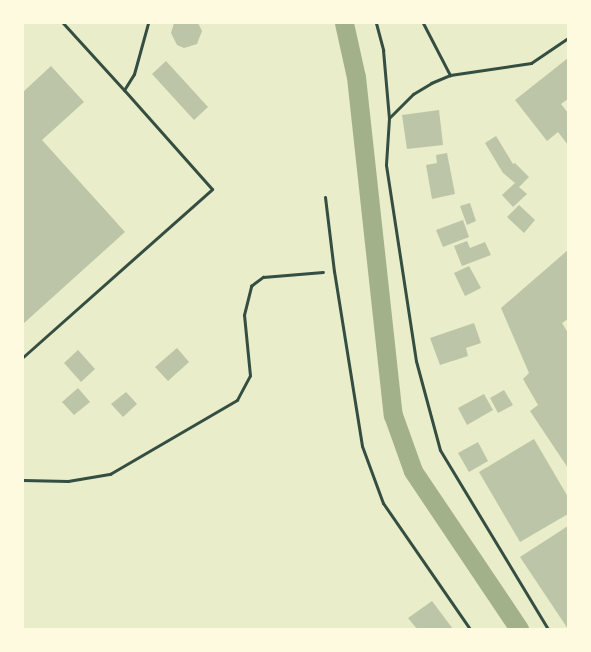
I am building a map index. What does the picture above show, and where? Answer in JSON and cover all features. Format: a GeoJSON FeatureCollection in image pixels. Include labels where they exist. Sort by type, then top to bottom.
{"type":"FeatureCollection","features":[{"type":"Feature","properties":{"kind":"lane"},"geometry":{"type":"LineString","coordinates":[[23,357],[212,189],[63,23]]}},
{"type":"Feature","properties":{"kind":"lane"},"geometry":{"type":"LineString","coordinates":[[124,90],[134,74],[148,23]]}},
{"type":"Feature","properties":{"kind":"lane"},"geometry":{"type":"LineString","coordinates":[[376,23],[383,50],[389,118],[386,165],[416,361],[440,450],[548,629]]}},
{"type":"Feature","properties":{"kind":"lane"},"geometry":{"type":"LineString","coordinates":[[423,23],[450,75]]}},
{"type":"Feature","properties":{"kind":"lane"},"geometry":{"type":"LineString","coordinates":[[389,118],[413,94],[450,75],[531,63],[568,38]]}},
{"type":"Feature","properties":{"kind":"lane"},"geometry":{"type":"LineString","coordinates":[[325,197],[334,271],[362,446],[383,503],[470,629]]}},
{"type":"Feature","properties":{"kind":"path"},"geometry":{"type":"LineString","coordinates":[[23,480],[68,481],[110,474],[237,400],[250,376],[244,315],[251,286],[263,277],[334,271]]}},
{"type":"Feature","properties":{"kind":"building"},"geometry":{"type":"Polygon","coordinates":[[[174,23],[198,23],[202,31],[197,44],[184,48],[177,45],[171,33],[174,23]]]}},
{"type":"Feature","properties":{"kind":"building"},"geometry":{"type":"Polygon","coordinates":[[[568,58],[568,99],[561,104],[568,113],[568,145],[558,132],[547,141],[515,100],[568,58]]]}},
{"type":"Feature","properties":{"kind":"building"},"geometry":{"type":"Polygon","coordinates":[[[166,61],[208,107],[194,120],[152,74],[166,61]]]}},
{"type":"Feature","properties":{"kind":"building"},"geometry":{"type":"Polygon","coordinates":[[[51,66],[84,102],[42,140],[125,232],[23,324],[23,92],[51,66]]]}},
{"type":"Feature","properties":{"kind":"building"},"geometry":{"type":"Polygon","coordinates":[[[439,110],[443,145],[407,149],[402,115],[439,110]]]}},
{"type":"Feature","properties":{"kind":"building"},"geometry":{"type":"Polygon","coordinates":[[[496,136],[513,164],[515,163],[529,177],[519,187],[527,194],[513,207],[502,195],[515,183],[503,173],[485,143],[496,136]]]}},
{"type":"Feature","properties":{"kind":"building"},"geometry":{"type":"Polygon","coordinates":[[[447,153],[455,194],[432,199],[426,165],[437,163],[436,155],[447,153]]]}},
{"type":"Feature","properties":{"kind":"building"},"geometry":{"type":"Polygon","coordinates":[[[470,203],[476,221],[467,225],[460,206],[470,203]]]}},
{"type":"Feature","properties":{"kind":"building"},"geometry":{"type":"Polygon","coordinates":[[[519,205],[535,220],[524,233],[507,217],[519,205]]]}},
{"type":"Feature","properties":{"kind":"building"},"geometry":{"type":"Polygon","coordinates":[[[463,220],[469,237],[443,247],[436,230],[463,220]]]}},
{"type":"Feature","properties":{"kind":"building"},"geometry":{"type":"Polygon","coordinates":[[[467,241],[470,248],[485,242],[491,255],[462,266],[454,246],[467,241]]]}},
{"type":"Feature","properties":{"kind":"building"},"geometry":{"type":"Polygon","coordinates":[[[568,250],[568,319],[562,323],[568,333],[568,468],[530,411],[538,405],[523,379],[529,373],[501,308],[568,250]]]}},
{"type":"Feature","properties":{"kind":"building"},"geometry":{"type":"Polygon","coordinates":[[[469,266],[481,288],[465,296],[454,273],[469,266]]]}},
{"type":"Feature","properties":{"kind":"building"},"geometry":{"type":"Polygon","coordinates":[[[474,323],[481,343],[466,348],[468,356],[440,365],[430,338],[474,323]]]}},
{"type":"Feature","properties":{"kind":"building"},"geometry":{"type":"Polygon","coordinates":[[[177,348],[189,362],[168,381],[155,367],[177,348]]]}},
{"type":"Feature","properties":{"kind":"building"},"geometry":{"type":"Polygon","coordinates":[[[78,350],[95,369],[81,382],[64,363],[78,350]]]}},
{"type":"Feature","properties":{"kind":"building"},"geometry":{"type":"Polygon","coordinates":[[[78,388],[90,402],[74,415],[62,402],[78,388]]]}},
{"type":"Feature","properties":{"kind":"building"},"geometry":{"type":"Polygon","coordinates":[[[504,390],[513,405],[498,413],[490,398],[504,390]]]}},
{"type":"Feature","properties":{"kind":"building"},"geometry":{"type":"Polygon","coordinates":[[[126,392],[137,404],[123,417],[111,404],[126,392]]]}},
{"type":"Feature","properties":{"kind":"building"},"geometry":{"type":"Polygon","coordinates":[[[484,394],[493,410],[467,425],[458,408],[484,394]]]}},
{"type":"Feature","properties":{"kind":"building"},"geometry":{"type":"Polygon","coordinates":[[[534,439],[568,497],[568,514],[520,542],[479,472],[534,439]]]}},
{"type":"Feature","properties":{"kind":"building"},"geometry":{"type":"Polygon","coordinates":[[[478,442],[488,461],[469,472],[458,453],[478,442]]]}},
{"type":"Feature","properties":{"kind":"building"},"geometry":{"type":"Polygon","coordinates":[[[568,526],[568,629],[520,557],[568,526]]]}},
{"type":"Feature","properties":{"kind":"building"},"geometry":{"type":"Polygon","coordinates":[[[432,601],[453,629],[417,629],[408,618],[432,601]]]}},
{"type":"Feature","properties":{"kind":"waterway"},"geometry":{"type":"LineString","coordinates":[[344,23],[356,77],[393,415],[413,471],[519,629]]}}]}
